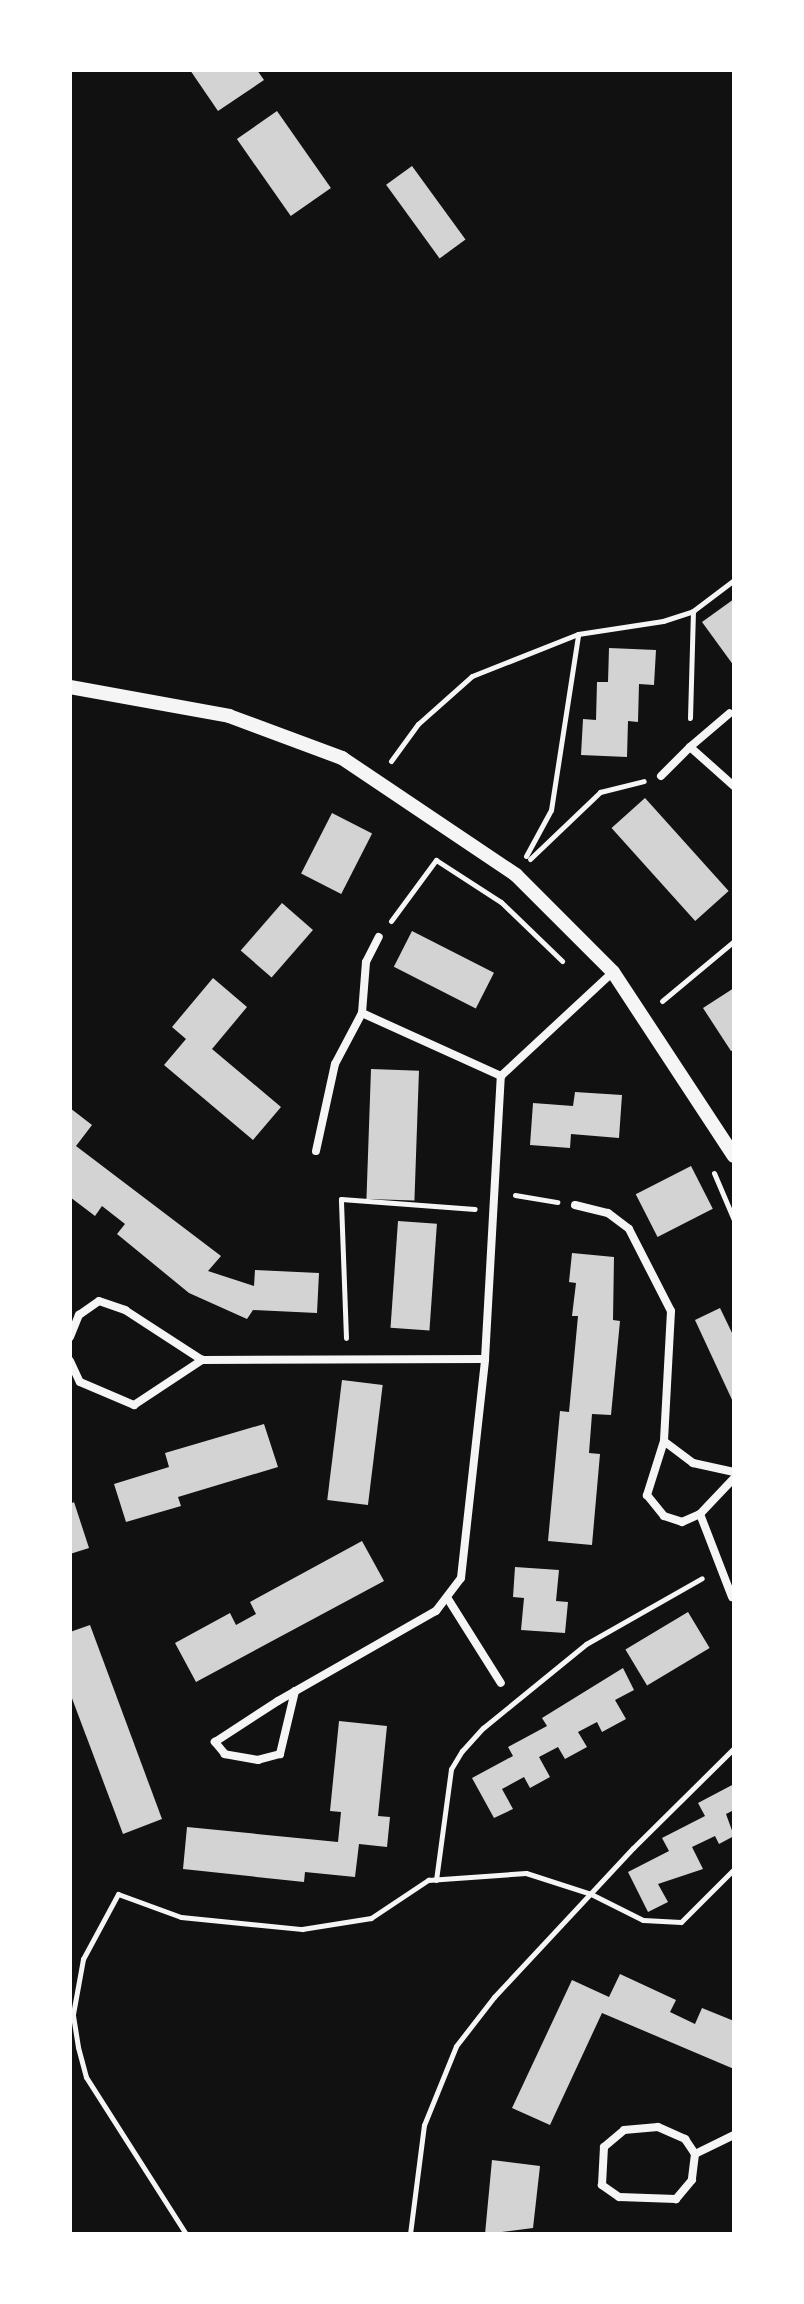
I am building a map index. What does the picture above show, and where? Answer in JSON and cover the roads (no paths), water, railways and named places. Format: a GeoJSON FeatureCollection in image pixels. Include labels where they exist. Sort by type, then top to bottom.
{"type":"FeatureCollection","features":[{"type":"Feature","properties":{"kind":"street"},"geometry":{"type":"LineString","coordinates":[[70,687],[229,716],[342,758],[516,875],[613,972],[734,1154]]}},
{"type":"Feature","properties":{"kind":"street"},"geometry":{"type":"LineString","coordinates":[[661,776],[730,713]]}},
{"type":"Feature","properties":{"kind":"street"},"geometry":{"type":"LineString","coordinates":[[690,747],[734,786]]}},
{"type":"Feature","properties":{"kind":"street"},"geometry":{"type":"LineString","coordinates":[[316,1151],[335,1064],[362,1013],[366,962],[379,937]]}},
{"type":"Feature","properties":{"kind":"street"},"geometry":{"type":"LineString","coordinates":[[295,1691],[280,1754],[258,1760],[225,1754],[215,1742],[278,1701],[448,1599],[461,1578],[485,1359],[501,1076],[595,992],[613,972]]}},
{"type":"Feature","properties":{"kind":"street"},"geometry":{"type":"LineString","coordinates":[[362,1013],[501,1076]]}},
{"type":"Feature","properties":{"kind":"street"},"geometry":{"type":"LineString","coordinates":[[575,1205],[608,1213],[629,1229],[671,1311],[664,1441],[647,1495],[664,1516],[682,1522],[700,1514],[734,1478]]}},
{"type":"Feature","properties":{"kind":"street"},"geometry":{"type":"LineString","coordinates":[[70,1337],[79,1315],[99,1301],[125,1310],[202,1360]]}},
{"type":"Feature","properties":{"kind":"street"},"geometry":{"type":"LineString","coordinates":[[70,1361],[80,1382],[134,1405],[202,1360],[347,1355],[485,1359]]}},
{"type":"Feature","properties":{"kind":"street"},"geometry":{"type":"LineString","coordinates":[[664,1441],[693,1463],[734,1472]]}},
{"type":"Feature","properties":{"kind":"street"},"geometry":{"type":"LineString","coordinates":[[700,1514],[732,1597]]}},
{"type":"Feature","properties":{"kind":"street"},"geometry":{"type":"LineString","coordinates":[[448,1599],[501,1683]]}},
{"type":"Feature","properties":{"kind":"street"},"geometry":{"type":"LineString","coordinates":[[658,2127],[685,2139],[695,2154],[692,2180],[676,2199],[619,2197],[602,2185],[604,2147],[624,2130],[658,2127]]}},
{"type":"Feature","properties":{"kind":"street"},"geometry":{"type":"LineString","coordinates":[[695,2154],[734,2135]]}}]}
